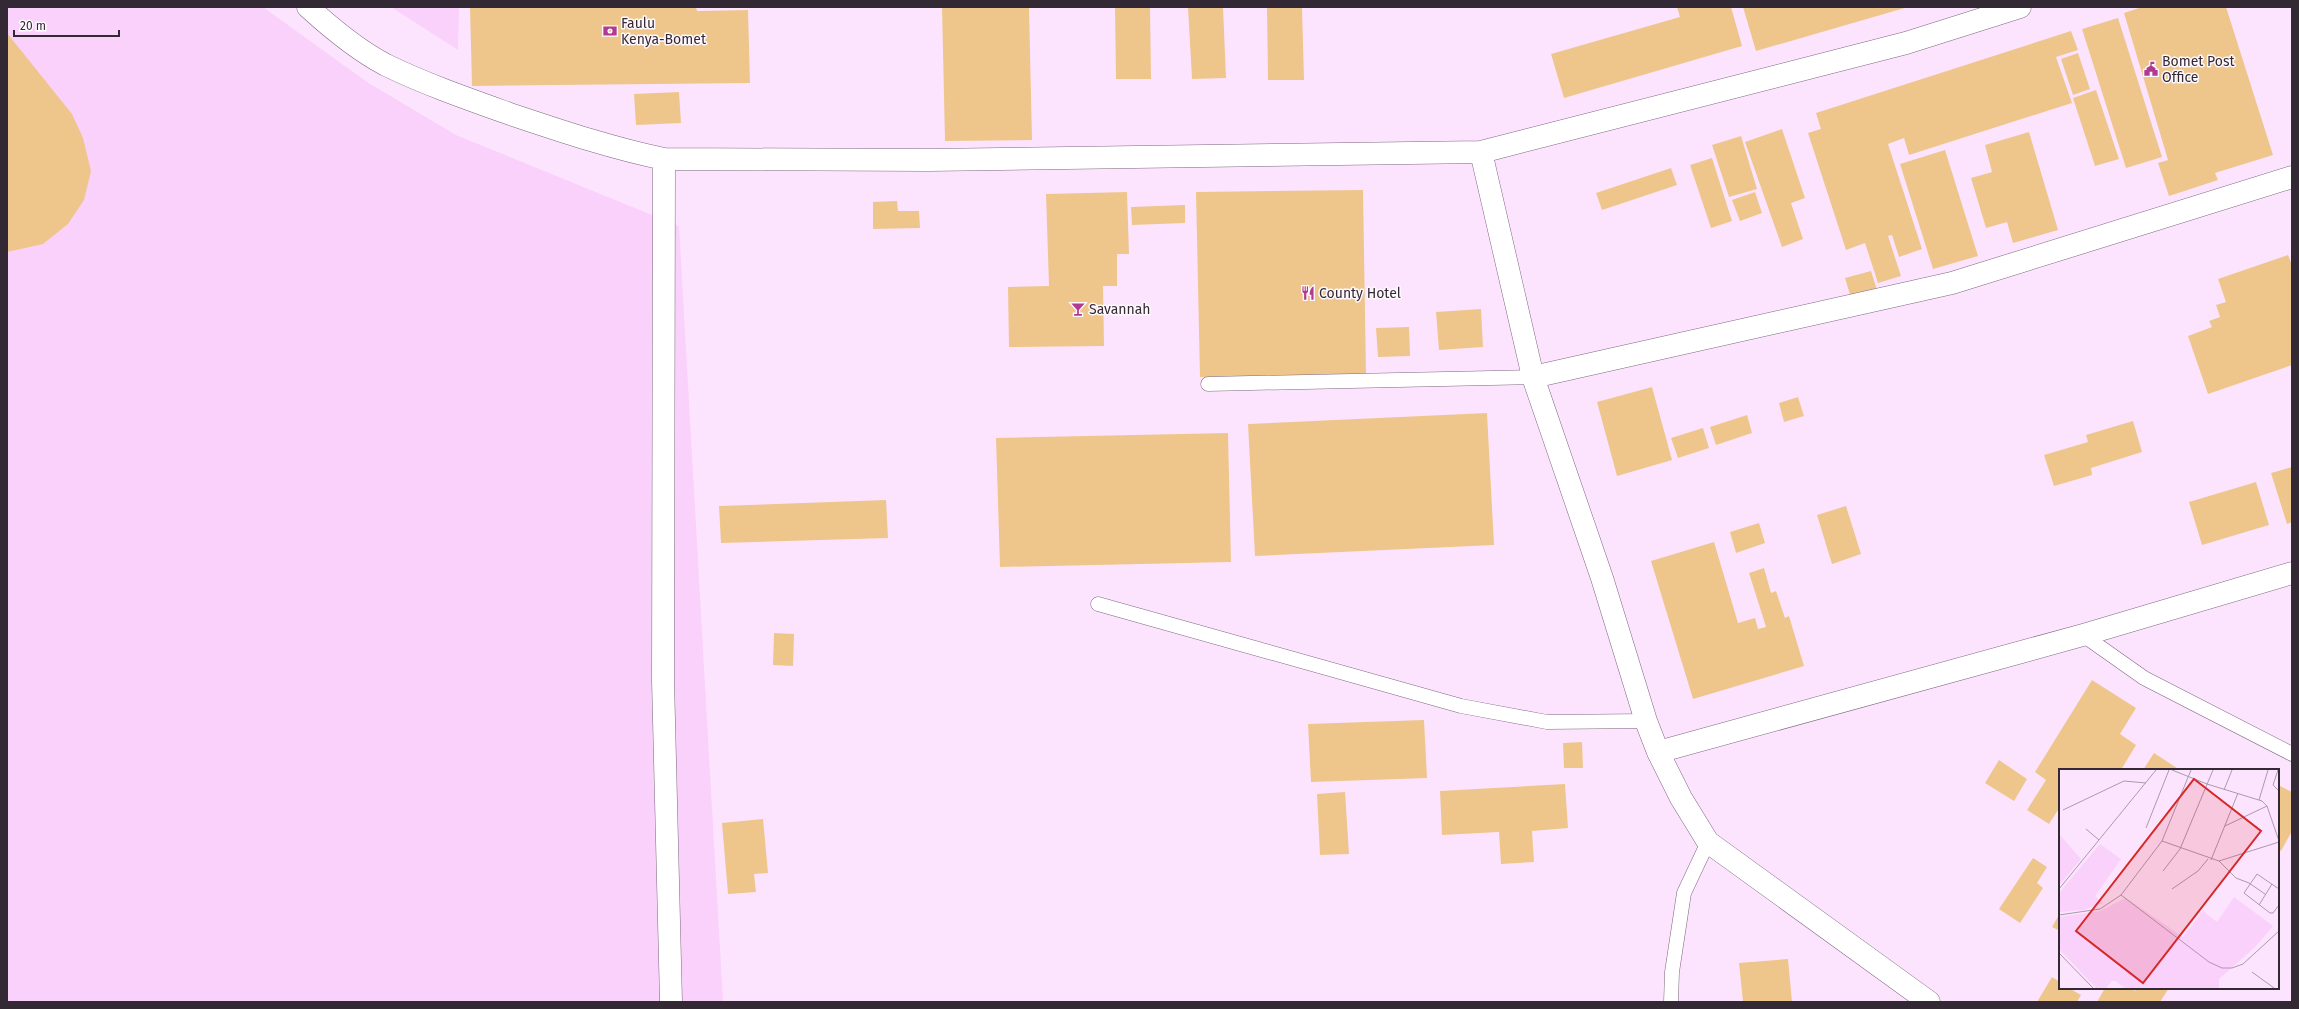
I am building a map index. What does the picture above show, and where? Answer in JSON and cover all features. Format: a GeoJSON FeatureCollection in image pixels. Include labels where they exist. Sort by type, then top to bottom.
{"type":"FeatureCollection","features":[{"type":"Feature","properties":{"kind":"street"},"geometry":{"type":"LineString","coordinates":[[308,7],[333,29],[385,64],[450,92],[588,140],[664,159],[929,160],[1482,152],[1906,43],[2020,7]]}},
{"type":"Feature","properties":{"kind":"street"},"geometry":{"type":"LineString","coordinates":[[1482,152],[1533,377],[1602,578],[1646,721],[1658,752],[1681,798],[1708,842],[1928,1002]]}},
{"type":"Feature","properties":{"kind":"street"},"geometry":{"type":"LineString","coordinates":[[664,159],[663,680],[671,1002]]}},
{"type":"Feature","properties":{"kind":"street"},"geometry":{"type":"LineString","coordinates":[[1533,377],[1952,283],[2292,177]]}},
{"type":"Feature","properties":{"kind":"street"},"geometry":{"type":"LineString","coordinates":[[1658,752],[2083,635],[2292,573]]}},
{"type":"Feature","properties":{"kind":"lane"},"geometry":{"type":"LineString","coordinates":[[1208,384],[1533,377]]}},
{"type":"Feature","properties":{"kind":"lane"},"geometry":{"type":"LineString","coordinates":[[1098,604],[1461,706],[1547,722],[1646,721]]}},
{"type":"Feature","properties":{"kind":"lane"},"geometry":{"type":"LineString","coordinates":[[2083,635],[2144,678],[2292,754]]}},
{"type":"Feature","properties":{"kind":"lane"},"geometry":{"type":"LineString","coordinates":[[1671,1002],[1672,972],[1684,893],[1708,842]]}},
{"type":"Feature","properties":{"kind":"shaded area"},"geometry":{"type":"Polygon","coordinates":[[[7,7],[263,7],[367,82],[456,135],[679,226],[723,1002],[7,1002],[7,7]]]}},
{"type":"Feature","properties":{"kind":"shaded area"},"geometry":{"type":"Polygon","coordinates":[[[391,7],[459,7],[458,50],[391,7]]]}},
{"type":"Feature","properties":{"kind":"building"},"geometry":{"type":"Polygon","coordinates":[[[470,7],[696,7],[697,11],[748,10],[750,83],[472,86],[470,7]]]}},
{"type":"Feature","properties":{"kind":"building"},"geometry":{"type":"Polygon","coordinates":[[[942,7],[1029,7],[1032,140],[945,141],[942,7]]]}},
{"type":"Feature","properties":{"kind":"building"},"geometry":{"type":"Polygon","coordinates":[[[1115,7],[1150,7],[1151,79],[1116,79],[1115,7]]]}},
{"type":"Feature","properties":{"kind":"building"},"geometry":{"type":"Polygon","coordinates":[[[1188,7],[1223,7],[1226,78],[1192,79],[1188,7]]]}},
{"type":"Feature","properties":{"kind":"building"},"geometry":{"type":"Polygon","coordinates":[[[1267,7],[1302,7],[1304,80],[1268,80],[1267,7]]]}},
{"type":"Feature","properties":{"kind":"building"},"geometry":{"type":"Polygon","coordinates":[[[1677,7],[1731,7],[1742,46],[1564,98],[1551,54],[1680,17],[1677,7]]]}},
{"type":"Feature","properties":{"kind":"building"},"geometry":{"type":"Polygon","coordinates":[[[1743,7],[1908,7],[1756,51],[1743,7]]]}},
{"type":"Feature","properties":{"kind":"building"},"geometry":{"type":"Polygon","coordinates":[[[2142,7],[2226,7],[2273,155],[2215,173],[2218,180],[2169,196],[2158,163],[2168,160],[2124,13],[2142,7]]]}},
{"type":"Feature","properties":{"kind":"building"},"geometry":{"type":"Polygon","coordinates":[[[2118,18],[2162,157],[2126,168],[2082,29],[2118,18]]]}},
{"type":"Feature","properties":{"kind":"building"},"geometry":{"type":"Polygon","coordinates":[[[2071,31],[2078,50],[2056,57],[2072,103],[1909,155],[1904,138],[1888,144],[1922,249],[1899,257],[1892,235],[1888,236],[1901,276],[1878,283],[1865,243],[1846,250],[1808,133],[1821,129],[1816,113],[2071,31]]]}},
{"type":"Feature","properties":{"kind":"building"},"geometry":{"type":"Polygon","coordinates":[[[7,33],[72,114],[83,138],[91,171],[84,200],[68,224],[43,244],[7,252],[7,33]]]}},
{"type":"Feature","properties":{"kind":"building"},"geometry":{"type":"Polygon","coordinates":[[[2078,53],[2090,89],[2073,95],[2061,59],[2078,53]]]}},
{"type":"Feature","properties":{"kind":"building"},"geometry":{"type":"Polygon","coordinates":[[[2096,90],[2119,159],[2095,166],[2073,98],[2096,90]]]}},
{"type":"Feature","properties":{"kind":"building"},"geometry":{"type":"Polygon","coordinates":[[[679,92],[681,123],[636,125],[634,94],[679,92]]]}},
{"type":"Feature","properties":{"kind":"building"},"geometry":{"type":"Polygon","coordinates":[[[1782,129],[1805,198],[1791,203],[1803,239],[1782,247],[1745,142],[1782,129]]]}},
{"type":"Feature","properties":{"kind":"building"},"geometry":{"type":"Polygon","coordinates":[[[2029,132],[2058,230],[2013,243],[2007,222],[1986,228],[1971,178],[1992,172],[1985,145],[2029,132]]]}},
{"type":"Feature","properties":{"kind":"building"},"geometry":{"type":"Polygon","coordinates":[[[1741,136],[1757,189],[1729,197],[1712,145],[1741,136]]]}},
{"type":"Feature","properties":{"kind":"building"},"geometry":{"type":"Polygon","coordinates":[[[1945,150],[1978,256],[1933,269],[1900,164],[1945,150]]]}},
{"type":"Feature","properties":{"kind":"building"},"geometry":{"type":"Polygon","coordinates":[[[1712,158],[1732,221],[1711,228],[1690,165],[1712,158]]]}},
{"type":"Feature","properties":{"kind":"building"},"geometry":{"type":"Polygon","coordinates":[[[1671,168],[1677,185],[1602,210],[1596,193],[1671,168]]]}},
{"type":"Feature","properties":{"kind":"building"},"geometry":{"type":"Polygon","coordinates":[[[1363,190],[1366,375],[1200,377],[1196,192],[1363,190]]]}},
{"type":"Feature","properties":{"kind":"building"},"geometry":{"type":"Polygon","coordinates":[[[1127,192],[1129,254],[1117,254],[1117,286],[1103,286],[1104,346],[1009,347],[1008,287],[1049,286],[1046,194],[1127,192]]]}},
{"type":"Feature","properties":{"kind":"building"},"geometry":{"type":"Polygon","coordinates":[[[1755,192],[1762,213],[1740,221],[1732,200],[1755,192]]]}},
{"type":"Feature","properties":{"kind":"building"},"geometry":{"type":"Polygon","coordinates":[[[897,201],[898,211],[919,211],[920,228],[873,229],[873,202],[897,201]]]}},
{"type":"Feature","properties":{"kind":"building"},"geometry":{"type":"Polygon","coordinates":[[[1185,205],[1185,223],[1132,225],[1131,207],[1185,205]]]}},
{"type":"Feature","properties":{"kind":"building"},"geometry":{"type":"Polygon","coordinates":[[[2288,255],[2292,265],[2292,365],[2208,394],[2188,336],[2212,327],[2209,321],[2220,317],[2216,305],[2226,302],[2218,279],[2288,255]]]}},
{"type":"Feature","properties":{"kind":"building"},"geometry":{"type":"Polygon","coordinates":[[[1871,271],[1877,290],[1851,298],[1845,278],[1871,271]]]}},
{"type":"Feature","properties":{"kind":"building"},"geometry":{"type":"Polygon","coordinates":[[[1481,309],[1483,347],[1439,350],[1436,312],[1481,309]]]}},
{"type":"Feature","properties":{"kind":"building"},"geometry":{"type":"Polygon","coordinates":[[[1409,327],[1410,356],[1378,357],[1376,328],[1409,327]]]}},
{"type":"Feature","properties":{"kind":"building"},"geometry":{"type":"Polygon","coordinates":[[[1652,387],[1672,460],[1617,476],[1597,402],[1652,387]]]}},
{"type":"Feature","properties":{"kind":"building"},"geometry":{"type":"Polygon","coordinates":[[[1798,397],[1804,416],[1784,422],[1779,403],[1798,397]]]}},
{"type":"Feature","properties":{"kind":"building"},"geometry":{"type":"Polygon","coordinates":[[[1487,413],[1494,545],[1255,556],[1248,424],[1487,413]]]}},
{"type":"Feature","properties":{"kind":"building"},"geometry":{"type":"Polygon","coordinates":[[[1747,415],[1752,433],[1716,445],[1710,427],[1747,415]]]}},
{"type":"Feature","properties":{"kind":"building"},"geometry":{"type":"Polygon","coordinates":[[[2133,421],[2142,452],[2091,468],[2092,475],[2054,486],[2044,455],[2088,442],[2086,435],[2133,421]]]}},
{"type":"Feature","properties":{"kind":"building"},"geometry":{"type":"Polygon","coordinates":[[[1703,428],[1709,448],[1678,458],[1671,438],[1703,428]]]}},
{"type":"Feature","properties":{"kind":"building"},"geometry":{"type":"Polygon","coordinates":[[[1228,433],[1231,562],[1000,567],[996,438],[1228,433]]]}},
{"type":"Feature","properties":{"kind":"building"},"geometry":{"type":"Polygon","coordinates":[[[2292,467],[2292,522],[2287,524],[2271,473],[2292,467]]]}},
{"type":"Feature","properties":{"kind":"building"},"geometry":{"type":"Polygon","coordinates":[[[2256,482],[2269,525],[2202,545],[2189,502],[2256,482]]]}},
{"type":"Feature","properties":{"kind":"building"},"geometry":{"type":"Polygon","coordinates":[[[886,500],[888,538],[721,543],[719,506],[886,500]]]}},
{"type":"Feature","properties":{"kind":"building"},"geometry":{"type":"Polygon","coordinates":[[[1846,506],[1861,554],[1832,564],[1817,515],[1846,506]]]}},
{"type":"Feature","properties":{"kind":"building"},"geometry":{"type":"Polygon","coordinates":[[[1759,523],[1765,543],[1736,553],[1730,532],[1759,523]]]}},
{"type":"Feature","properties":{"kind":"building"},"geometry":{"type":"Polygon","coordinates":[[[1714,542],[1738,623],[1755,618],[1758,629],[1766,627],[1749,573],[1764,568],[1771,593],[1776,591],[1785,618],[1789,616],[1804,666],[1693,699],[1651,561],[1714,542]]]}},
{"type":"Feature","properties":{"kind":"building"},"geometry":{"type":"Polygon","coordinates":[[[774,633],[794,634],[793,666],[773,665],[774,633]]]}},
{"type":"Feature","properties":{"kind":"building"},"geometry":{"type":"Polygon","coordinates":[[[2092,680],[2136,708],[2120,734],[2136,745],[2122,769],[2059,769],[2059,810],[2049,824],[2027,810],[2046,780],[2035,772],[2092,680]]]}},
{"type":"Feature","properties":{"kind":"building"},"geometry":{"type":"Polygon","coordinates":[[[1424,720],[1427,778],[1311,782],[1308,724],[1424,720]]]}},
{"type":"Feature","properties":{"kind":"building"},"geometry":{"type":"Polygon","coordinates":[[[1582,742],[1583,768],[1564,768],[1563,743],[1582,742]]]}},
{"type":"Feature","properties":{"kind":"building"},"geometry":{"type":"Polygon","coordinates":[[[2154,753],[2177,768],[2176,769],[2144,769],[2154,753]]]}},
{"type":"Feature","properties":{"kind":"building"},"geometry":{"type":"Polygon","coordinates":[[[1999,760],[2027,779],[2014,801],[1985,783],[1999,760]]]}},
{"type":"Feature","properties":{"kind":"building"},"geometry":{"type":"Polygon","coordinates":[[[1565,784],[1568,828],[1532,831],[1534,862],[1501,864],[1499,832],[1442,835],[1440,791],[1565,784]]]}},
{"type":"Feature","properties":{"kind":"building"},"geometry":{"type":"Polygon","coordinates":[[[2279,786],[2292,792],[2292,831],[2281,851],[2279,850],[2279,786]]]}},
{"type":"Feature","properties":{"kind":"building"},"geometry":{"type":"Polygon","coordinates":[[[1345,792],[1349,854],[1320,855],[1317,794],[1345,792]]]}},
{"type":"Feature","properties":{"kind":"building"},"geometry":{"type":"Polygon","coordinates":[[[763,819],[768,873],[754,874],[756,892],[728,894],[722,823],[763,819]]]}},
{"type":"Feature","properties":{"kind":"building"},"geometry":{"type":"Polygon","coordinates":[[[2033,858],[2047,867],[2037,883],[2043,888],[2020,923],[1999,909],[2033,858]]]}},
{"type":"Feature","properties":{"kind":"building"},"geometry":{"type":"Polygon","coordinates":[[[2059,915],[2059,930],[2052,927],[2059,915]]]}},
{"type":"Feature","properties":{"kind":"building"},"geometry":{"type":"Polygon","coordinates":[[[1788,959],[1792,1002],[1743,1002],[1739,963],[1788,959]]]}},
{"type":"Feature","properties":{"kind":"building"},"geometry":{"type":"Polygon","coordinates":[[[2052,977],[2059,981],[2059,989],[2071,989],[2081,995],[2077,1002],[2037,1002],[2052,977]]]}},
{"type":"Feature","properties":{"kind":"building"},"geometry":{"type":"Polygon","coordinates":[[[2104,989],[2132,989],[2135,991],[2136,989],[2168,989],[2160,1002],[2097,1002],[2104,989]]]}},
{"type":"Feature","properties":{"kind":"place","name":"Faulu Kenya-Bomet"},"geometry":{"type":"Point","coordinates":[610,31]}},
{"type":"Feature","properties":{"kind":"place","name":"Bomet Post Office"},"geometry":{"type":"Point","coordinates":[2151,69]}},
{"type":"Feature","properties":{"kind":"place","name":"County Hotel"},"geometry":{"type":"Point","coordinates":[1308,293]}},
{"type":"Feature","properties":{"kind":"place","name":"Savannah"},"geometry":{"type":"Point","coordinates":[1078,309]}}]}
